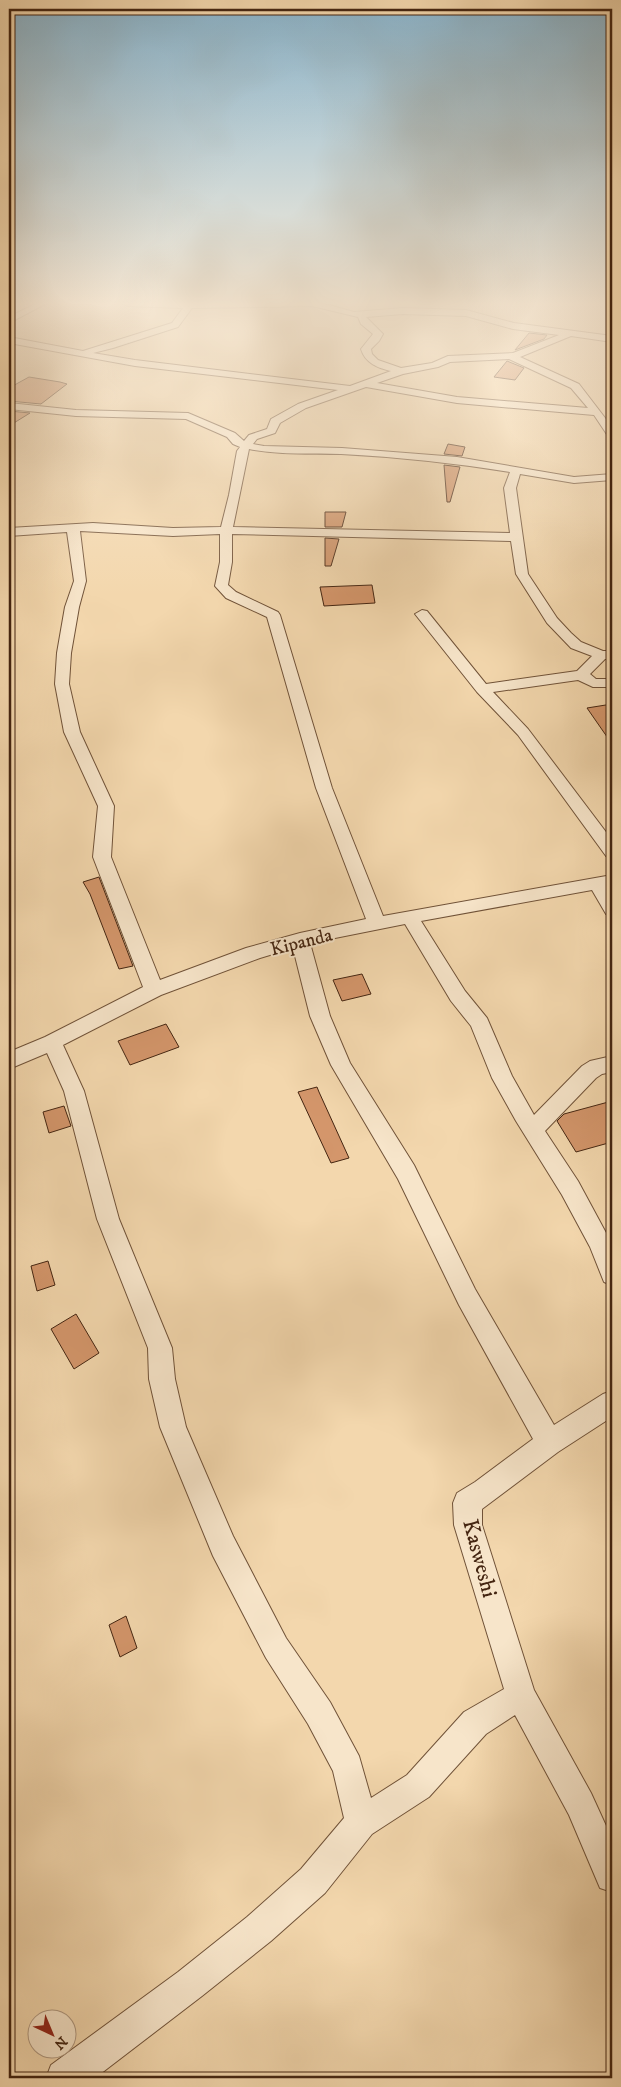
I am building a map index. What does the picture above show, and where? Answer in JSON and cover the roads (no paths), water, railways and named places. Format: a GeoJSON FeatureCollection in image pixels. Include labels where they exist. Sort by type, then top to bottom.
{"type":"FeatureCollection","features":[{"type":"Feature","properties":{"kind":"street"},"geometry":{"type":"LineString","coordinates":[[318,400],[302,406],[276,421],[271,431],[253,437],[245,445],[236,494],[226,530],[226,562],[221,586],[231,596],[273,615],[291,672],[308,741],[324,790],[377,923]]}},
{"type":"Feature","properties":{"kind":"street"},"geometry":{"type":"LineString","coordinates":[[462,400],[597,412]]}},
{"type":"Feature","properties":{"kind":"street"},"geometry":{"type":"LineString","coordinates":[[587,400],[612,434]]}},
{"type":"Feature","properties":{"kind":"street"},"geometry":{"type":"LineString","coordinates":[[9,406],[76,413],[188,416],[231,435],[238,442],[264,449],[342,451],[457,460],[574,480],[612,477]]}},
{"type":"Feature","properties":{"kind":"street"},"geometry":{"type":"LineString","coordinates":[[516,470],[510,488],[522,574],[552,620],[576,645],[607,655]]}},
{"type":"Feature","properties":{"kind":"street"},"geometry":{"type":"LineString","coordinates":[[9,532],[73,528],[120,528],[173,532],[226,530],[517,537]]}},
{"type":"Feature","properties":{"kind":"street"},"geometry":{"type":"LineString","coordinates":[[73,528],[80,580],[72,606],[64,653],[62,684],[72,732],[106,806],[102,858],[154,990]]}},
{"type":"Feature","properties":{"kind":"street"},"geometry":{"type":"LineString","coordinates":[[422,614],[482,689],[523,732],[612,852]]}},
{"type":"Feature","properties":{"kind":"street"},"geometry":{"type":"LineString","coordinates":[[482,689],[581,675],[607,655]]}},
{"type":"Feature","properties":{"kind":"street"},"geometry":{"type":"LineString","coordinates":[[581,675],[593,683],[612,683]]}},
{"type":"Feature","properties":{"kind":"street"},"geometry":{"type":"LineString","coordinates":[[605,883],[612,910]]}},
{"type":"Feature","properties":{"kind":"street","name":"Kipanda"},"geometry":{"type":"LineString","coordinates":[[9,1061],[52,1042],[154,990],[253,953],[300,939],[377,923],[605,883]]}},
{"type":"Feature","properties":{"kind":"street"},"geometry":{"type":"LineString","coordinates":[[410,918],[458,996],[480,1023],[502,1078],[570,1188],[600,1244],[612,1274]]}},
{"type":"Feature","properties":{"kind":"street"},"geometry":{"type":"LineString","coordinates":[[300,939],[317,1008],[343,1069],[357,1096],[397,1157],[425,1206],[467,1297],[510,1375],[536,1415],[549,1442]]}},
{"type":"Feature","properties":{"kind":"street"},"geometry":{"type":"LineString","coordinates":[[52,1042],[74,1091],[108,1219],[160,1348],[162,1379],[173,1427],[223,1546],[276,1648],[319,1713],[348,1767],[361,1823]]}},
{"type":"Feature","properties":{"kind":"street"},"geometry":{"type":"LineString","coordinates":[[533,1130],[589,1072],[597,1067],[612,1064]]}},
{"type":"Feature","properties":{"kind":"street","name":"Kasweshi"},"geometry":{"type":"LineString","coordinates":[[521,1696],[468,1525],[467,1503],[485,1492],[549,1442],[612,1403]]}},
{"type":"Feature","properties":{"kind":"street"},"geometry":{"type":"LineString","coordinates":[[64,2078],[78,2070],[259,1929],[313,1882],[361,1823],[418,1786],[475,1724],[491,1712],[521,1696],[580,1804],[612,1876]]}}]}
